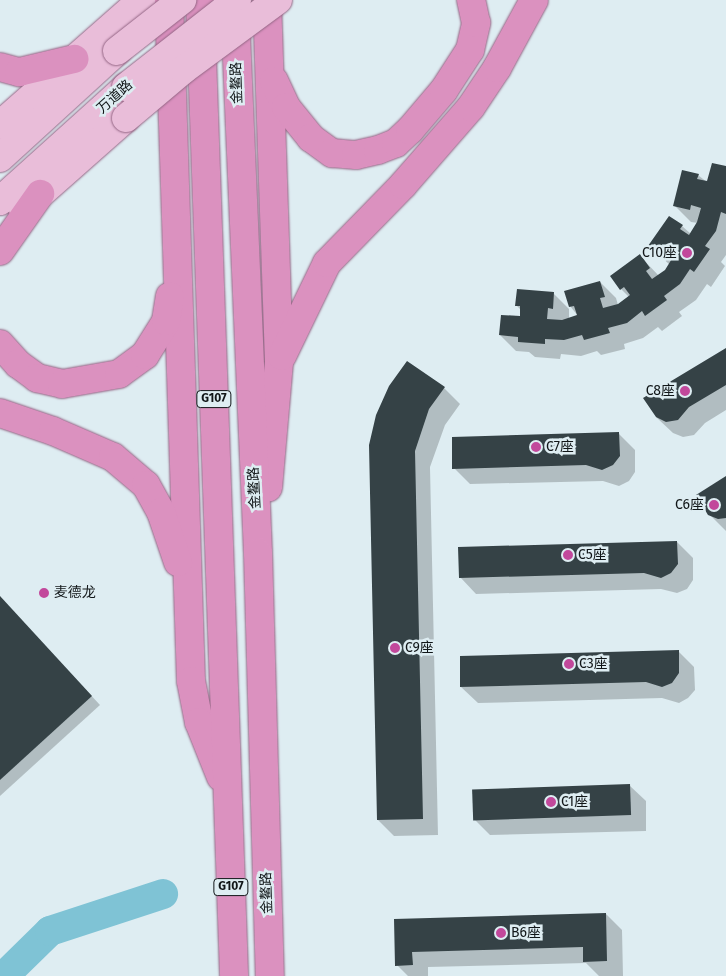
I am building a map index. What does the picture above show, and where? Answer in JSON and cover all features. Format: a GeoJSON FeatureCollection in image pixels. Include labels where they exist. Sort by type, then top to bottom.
{"type":"FeatureCollection","features":[{"type":"Feature","properties":{"kind":"highway"},"geometry":{"type":"LineString","coordinates":[[169,0],[191,618],[191,681],[200,722],[229,797]]}},
{"type":"Feature","properties":{"kind":"highway","name":"G107"},"geometry":{"type":"LineString","coordinates":[[200,0],[234,976]]}},
{"type":"Feature","properties":{"kind":"highway","name":"金鳌路"},"geometry":{"type":"LineString","coordinates":[[236,0],[258,553],[270,976]]}},
{"type":"Feature","properties":{"kind":"highway"},"geometry":{"type":"LineString","coordinates":[[258,553],[276,425],[279,362],[267,0]]}},
{"type":"Feature","properties":{"kind":"highway"},"geometry":{"type":"LineString","coordinates":[[270,61],[276,88],[286,107],[311,138],[332,153],[356,156],[378,150],[396,142],[410,130],[444,90],[470,50],[476,24],[471,0]]}},
{"type":"Feature","properties":{"kind":"highway"},"geometry":{"type":"LineString","coordinates":[[279,362],[327,263],[403,185],[471,107],[497,68],[534,0]]}},
{"type":"Feature","properties":{"kind":"highway"},"geometry":{"type":"LineString","coordinates":[[0,67],[19,72],[74,59]]}},
{"type":"Feature","properties":{"kind":"highway"},"geometry":{"type":"LineString","coordinates":[[0,250],[40,194]]}},
{"type":"Feature","properties":{"kind":"highway"},"geometry":{"type":"LineString","coordinates":[[0,344],[18,364],[36,378],[62,384],[119,374],[145,355],[166,321],[177,260]]}},
{"type":"Feature","properties":{"kind":"highway"},"geometry":{"type":"LineString","coordinates":[[0,413],[53,431],[113,457],[146,485],[174,545],[191,618]]}},
{"type":"Feature","properties":{"kind":"main road"},"geometry":{"type":"LineString","coordinates":[[0,158],[114,39],[142,0]]}},
{"type":"Feature","properties":{"kind":"main road"},"geometry":{"type":"LineString","coordinates":[[0,125],[74,59],[114,39],[182,0]]}},
{"type":"Feature","properties":{"kind":"main road","name":"万道路"},"geometry":{"type":"LineString","coordinates":[[0,201],[126,87],[236,0]]}},
{"type":"Feature","properties":{"kind":"main road"},"geometry":{"type":"LineString","coordinates":[[0,231],[126,118],[183,70],[278,0]]}},
{"type":"Feature","properties":{"kind":"building","name":"C10座"},"geometry":{"type":"Polygon","coordinates":[[[712,163],[726,166],[726,214],[721,212],[716,231],[705,246],[710,249],[694,272],[690,269],[680,284],[664,296],[667,300],[645,316],[642,311],[627,323],[608,328],[610,333],[584,340],[582,335],[564,340],[545,339],[545,344],[518,342],[518,337],[499,335],[501,315],[520,316],[520,306],[515,306],[517,289],[554,292],[553,309],[548,308],[547,319],[562,320],[577,315],[574,306],[569,307],[564,291],[600,281],[605,297],[600,298],[603,308],[618,304],[630,295],[624,287],[620,290],[610,276],[640,254],[650,268],[646,271],[652,279],[665,270],[673,257],[665,252],[662,256],[648,246],[669,216],[683,225],[680,229],[689,235],[697,222],[701,208],[691,205],[690,210],[673,206],[682,170],[699,174],[697,179],[707,181],[712,163]]]}},
{"type":"Feature","properties":{"kind":"building","name":"C8座"},"geometry":{"type":"Polygon","coordinates":[[[726,348],[726,385],[689,407],[678,420],[666,422],[656,417],[643,398],[726,348]]]}},
{"type":"Feature","properties":{"kind":"building","name":"C9座"},"geometry":{"type":"Polygon","coordinates":[[[407,361],[445,387],[429,409],[415,451],[423,819],[377,820],[369,445],[376,415],[389,386],[407,361]]]}},
{"type":"Feature","properties":{"kind":"building","name":"C7座"},"geometry":{"type":"Polygon","coordinates":[[[619,432],[620,456],[613,465],[602,470],[586,465],[452,469],[452,437],[619,432]]]}},
{"type":"Feature","properties":{"kind":"building","name":"C6座"},"geometry":{"type":"Polygon","coordinates":[[[726,476],[726,518],[718,519],[708,515],[696,495],[726,476]]]}},
{"type":"Feature","properties":{"kind":"building","name":"C5座"},"geometry":{"type":"Polygon","coordinates":[[[677,541],[678,564],[671,573],[661,578],[644,573],[459,578],[458,547],[677,541]]]}},
{"type":"Feature","properties":{"kind":"building"},"geometry":{"type":"Polygon","coordinates":[[[0,596],[92,696],[0,780],[0,596]]]}},
{"type":"Feature","properties":{"kind":"building","name":"C3座"},"geometry":{"type":"Polygon","coordinates":[[[679,650],[679,673],[672,683],[662,687],[646,682],[460,687],[460,656],[679,650]]]}},
{"type":"Feature","properties":{"kind":"building","name":"C1座"},"geometry":{"type":"Polygon","coordinates":[[[630,784],[631,815],[473,820],[472,790],[630,784]]]}},
{"type":"Feature","properties":{"kind":"building","name":"B6座"},"geometry":{"type":"Polygon","coordinates":[[[606,913],[607,961],[583,962],[583,947],[412,952],[413,965],[395,966],[394,919],[606,913]]]}},
{"type":"Feature","properties":{"kind":"waterway"},"geometry":{"type":"LineString","coordinates":[[4,976],[50,931],[163,894]]}},
{"type":"Feature","properties":{"kind":"place","name":"C10座"},"geometry":{"type":"Point","coordinates":[687,253]}},
{"type":"Feature","properties":{"kind":"place","name":"C8座"},"geometry":{"type":"Point","coordinates":[685,391]}},
{"type":"Feature","properties":{"kind":"place","name":"C7座"},"geometry":{"type":"Point","coordinates":[536,447]}},
{"type":"Feature","properties":{"kind":"place","name":"C6座"},"geometry":{"type":"Point","coordinates":[714,505]}},
{"type":"Feature","properties":{"kind":"place","name":"C5座"},"geometry":{"type":"Point","coordinates":[568,555]}},
{"type":"Feature","properties":{"kind":"place","name":"麦德龙"},"geometry":{"type":"Point","coordinates":[44,593]}},
{"type":"Feature","properties":{"kind":"place","name":"C9座"},"geometry":{"type":"Point","coordinates":[395,648]}},
{"type":"Feature","properties":{"kind":"place","name":"C3座"},"geometry":{"type":"Point","coordinates":[569,664]}},
{"type":"Feature","properties":{"kind":"place","name":"C1座"},"geometry":{"type":"Point","coordinates":[551,802]}},
{"type":"Feature","properties":{"kind":"place","name":"B6座"},"geometry":{"type":"Point","coordinates":[501,933]}}]}
